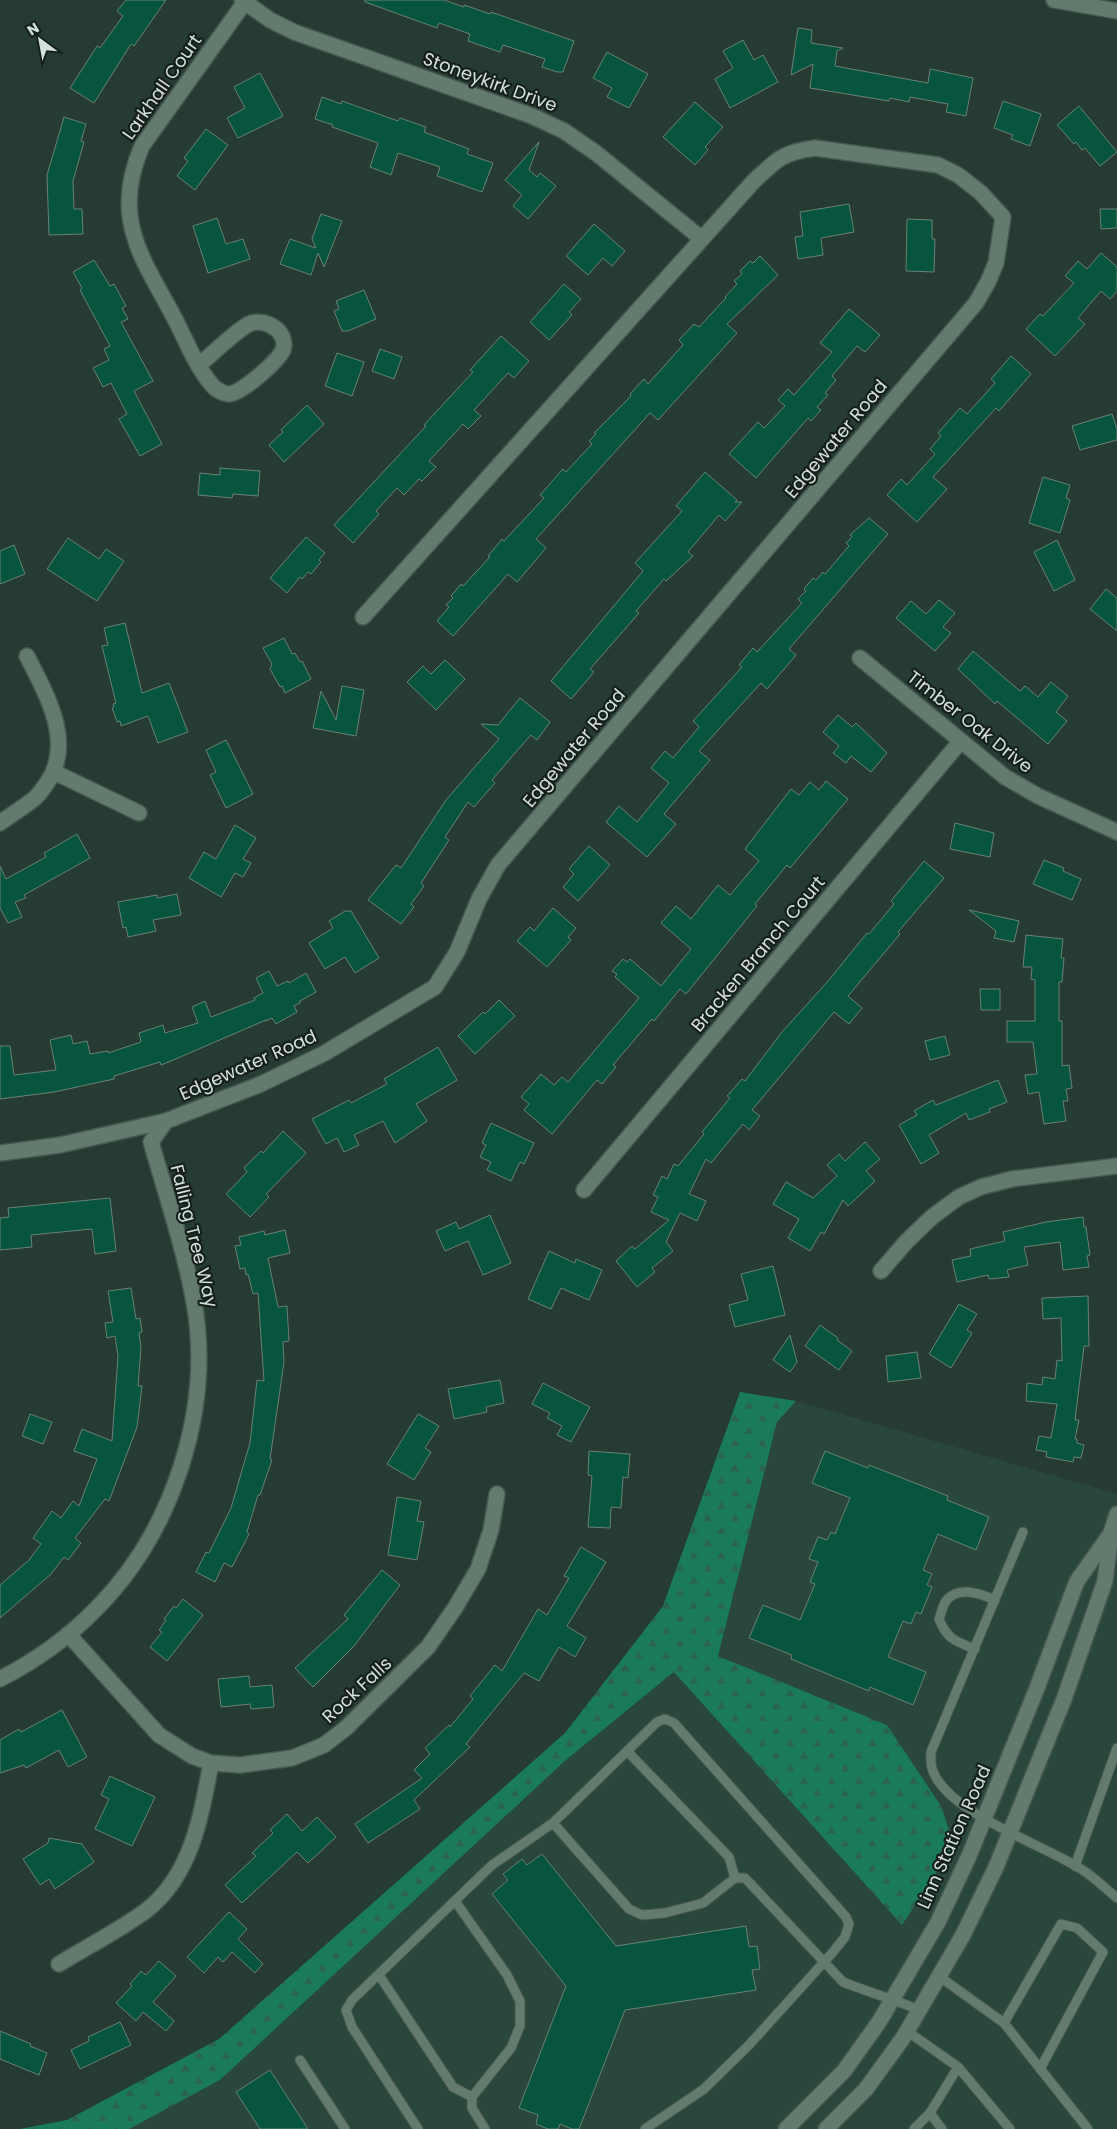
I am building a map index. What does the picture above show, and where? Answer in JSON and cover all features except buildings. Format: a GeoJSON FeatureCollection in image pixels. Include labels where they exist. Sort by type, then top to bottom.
{"type":"FeatureCollection","features":[{"type":"Feature","properties":{"kind":"street"},"geometry":{"type":"LineString","coordinates":[[1054,0],[1117,11]]}},
{"type":"Feature","properties":{"kind":"street","name":"Stoneykirk Drive"},"geometry":{"type":"LineString","coordinates":[[243,1],[270,20],[294,32],[532,116],[564,131],[596,153],[702,239]]}},
{"type":"Feature","properties":{"kind":"street","name":"Larkhall Court"},"geometry":{"type":"LineString","coordinates":[[199,365],[248,324],[259,321],[269,324],[276,329],[282,338],[284,347],[279,356],[241,390],[232,394],[224,394],[213,387],[199,365],[140,250],[130,217],[130,181],[134,163],[142,146],[243,1]]}},
{"type":"Feature","properties":{"kind":"street","name":"Edgewater Road"},"geometry":{"type":"LineString","coordinates":[[0,1153],[60,1146],[166,1121],[261,1084],[323,1054],[434,987],[457,952],[479,899],[498,866],[976,303],[996,263],[1003,218],[982,193],[958,175],[938,165],[815,148],[795,151],[776,160],[753,182],[363,617]]}},
{"type":"Feature","properties":{"kind":"street"},"geometry":{"type":"LineString","coordinates":[[0,823],[36,797],[54,772],[59,742],[56,721],[49,701],[27,656]]}},
{"type":"Feature","properties":{"kind":"street","name":"Timber Oak Drive"},"geometry":{"type":"LineString","coordinates":[[860,658],[1005,777],[1030,792],[1117,832]]}},
{"type":"Feature","properties":{"kind":"street","name":"Bracken Branch Court"},"geometry":{"type":"LineString","coordinates":[[584,1190],[960,742]]}},
{"type":"Feature","properties":{"kind":"street"},"geometry":{"type":"LineString","coordinates":[[54,772],[139,812]]}},
{"type":"Feature","properties":{"kind":"street","name":"Falling Tree Way"},"geometry":{"type":"LineString","coordinates":[[0,1679],[28,1665],[98,1608],[125,1576],[159,1521],[180,1471],[194,1418],[198,1362],[194,1303],[181,1248],[151,1142],[166,1121]]}},
{"type":"Feature","properties":{"kind":"street"},"geometry":{"type":"LineString","coordinates":[[881,1271],[906,1242],[932,1217],[959,1197],[981,1187],[1012,1179],[1117,1166]]}},
{"type":"Feature","properties":{"kind":"street","name":"Rock Falls"},"geometry":{"type":"LineString","coordinates":[[68,1634],[159,1735],[192,1756],[211,1763],[240,1765],[292,1758],[324,1745],[346,1728],[428,1647],[455,1608],[485,1554],[492,1530],[497,1494]]}},
{"type":"Feature","properties":{"kind":"street","name":"Linn Station Road"},"geometry":{"type":"LineString","coordinates":[[826,2129],[866,2089],[907,2031],[963,1935],[1010,1832],[1064,1699],[1105,1580],[1117,1514]]}},
{"type":"Feature","properties":{"kind":"street","name":"Linn Station Road"},"geometry":{"type":"LineString","coordinates":[[786,2129],[844,2071],[879,2022],[938,1922],[969,1856],[1037,1688],[1077,1581],[1114,1534]]}},
{"type":"Feature","properties":{"kind":"street"},"geometry":{"type":"LineString","coordinates":[[60,1964],[147,1910],[170,1884],[186,1859],[196,1834],[203,1810],[211,1763]]}},
{"type":"Feature","properties":{"kind":"lane"},"geometry":{"type":"LineString","coordinates":[[1023,1532],[931,1752],[932,1769],[937,1780],[948,1793],[984,1819],[1075,1866],[1116,1895]]}},
{"type":"Feature","properties":{"kind":"lane"},"geometry":{"type":"LineString","coordinates":[[975,1649],[954,1641],[944,1632],[939,1619],[947,1600],[956,1594],[973,1591],[994,1600]]}},
{"type":"Feature","properties":{"kind":"lane"},"geometry":{"type":"LineString","coordinates":[[418,2129],[352,2026],[346,2010],[352,2000],[492,1865],[553,1823],[657,1722],[665,1719],[674,1722],[846,1917],[849,1924],[845,1937],[824,1963],[748,2045],[704,2089],[645,2129]]}},
{"type":"Feature","properties":{"kind":"lane"},"geometry":{"type":"LineString","coordinates":[[1075,1866],[1117,1748]]}},
{"type":"Feature","properties":{"kind":"lane"},"geometry":{"type":"LineString","coordinates":[[627,1751],[729,1857],[735,1878]]}},
{"type":"Feature","properties":{"kind":"lane"},"geometry":{"type":"LineString","coordinates":[[553,1823],[629,1909],[642,1915],[665,1913],[703,1903],[735,1878],[745,1878],[843,1982],[893,1998],[919,2010]]}},
{"type":"Feature","properties":{"kind":"lane"},"geometry":{"type":"LineString","coordinates":[[455,1901],[507,1975],[520,2001],[520,2026],[511,2048],[472,2097],[472,2108],[485,2129]]}},
{"type":"Feature","properties":{"kind":"lane"},"geometry":{"type":"LineString","coordinates":[[1004,2023],[1060,1924],[1077,1928],[1102,1952],[1040,2069]]}},
{"type":"Feature","properties":{"kind":"lane"},"geometry":{"type":"LineString","coordinates":[[379,1975],[453,2087],[472,2097]]}},
{"type":"Feature","properties":{"kind":"lane"},"geometry":{"type":"LineString","coordinates":[[940,1977],[1004,2023],[1088,2129]]}},
{"type":"Feature","properties":{"kind":"lane"},"geometry":{"type":"LineString","coordinates":[[907,2031],[958,2067],[1010,2129]]}},
{"type":"Feature","properties":{"kind":"lane"},"geometry":{"type":"LineString","coordinates":[[300,2060],[345,2129]]}},
{"type":"Feature","properties":{"kind":"lane"},"geometry":{"type":"LineString","coordinates":[[914,2129],[930,2113],[958,2067]]}},
{"type":"Feature","properties":{"kind":"lane"},"geometry":{"type":"LineString","coordinates":[[930,2113],[942,2129]]}},
{"type":"Feature","properties":{"kind":"shaded area"},"geometry":{"type":"Polygon","coordinates":[[[796,1401],[1117,1494],[1117,2129],[129,2129],[220,2080],[566,1760],[675,1672],[903,1925],[941,1806],[887,1725],[718,1656],[777,1422],[796,1401]]]}},
{"type":"Feature","properties":{"kind":"green space"},"geometry":{"type":"Polygon","coordinates":[[[740,1392],[796,1401],[777,1422],[718,1656],[887,1725],[941,1806],[954,1845],[902,1925],[674,1672],[566,1760],[220,2080],[129,2129],[20,2129],[67,2120],[219,2039],[565,1733],[663,1606],[740,1392]]]}}]}
